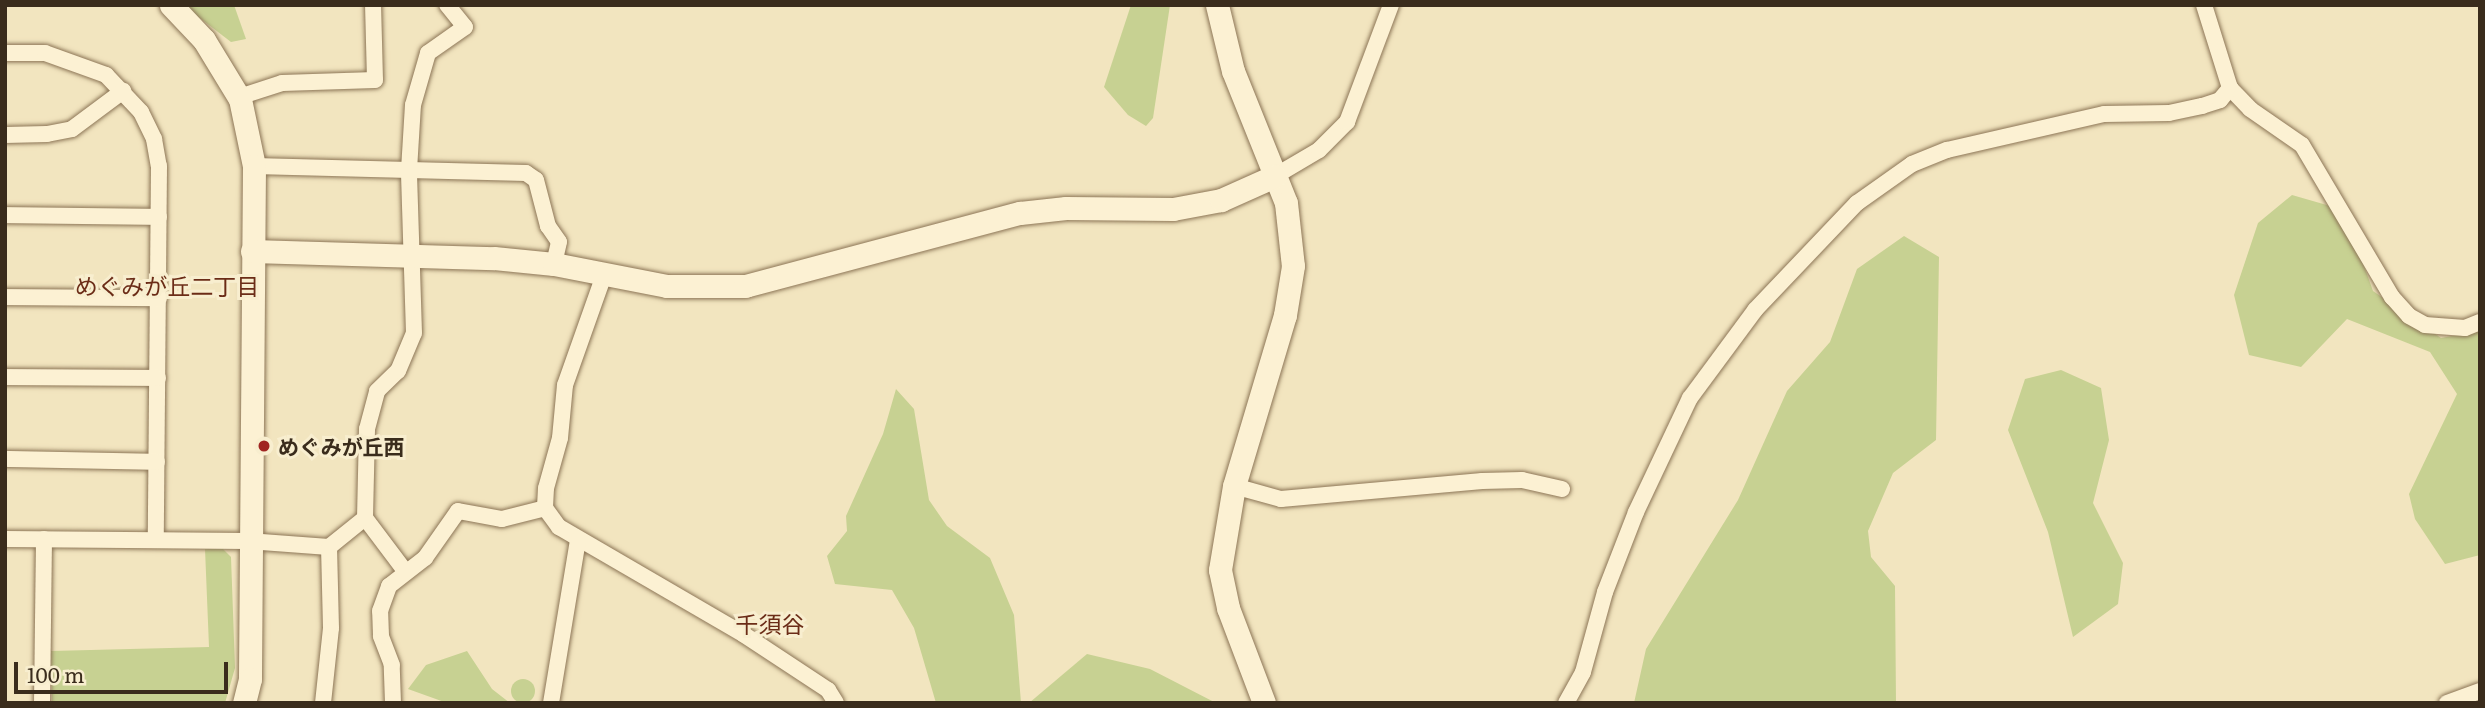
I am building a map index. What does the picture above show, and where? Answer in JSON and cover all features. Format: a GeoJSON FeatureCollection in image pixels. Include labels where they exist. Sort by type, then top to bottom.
{"type":"FeatureCollection","features":[{"type":"Feature","properties":{"kind":"street"},"geometry":{"type":"LineString","coordinates":[[171,5],[204,40],[239,97],[254,166],[248,541],[250,679],[244,703]]}},
{"type":"Feature","properties":{"kind":"street"},"geometry":{"type":"LineString","coordinates":[[239,97],[282,83],[375,80],[373,5]]}},
{"type":"Feature","properties":{"kind":"street"},"geometry":{"type":"LineString","coordinates":[[405,571],[365,518],[367,429],[377,391],[398,372],[411,351],[415,256],[409,170],[413,105],[421,68],[428,53],[465,27],[447,5]]}},
{"type":"Feature","properties":{"kind":"street"},"geometry":{"type":"LineString","coordinates":[[1217,5],[1233,71],[1286,203],[1293,266],[1285,315],[1234,486],[1220,570],[1228,608],[1264,703]]}},
{"type":"Feature","properties":{"kind":"street"},"geometry":{"type":"LineString","coordinates":[[252,251],[554,264],[667,286],[745,286],[1020,213],[1066,208],[1173,209],[1221,200],[1275,176],[1320,150],[1347,122],[1391,5]]}},
{"type":"Feature","properties":{"kind":"street"},"geometry":{"type":"LineString","coordinates":[[2204,5],[2230,88],[2250,109],[2302,145],[2392,297],[2409,316],[2443,329],[2480,322]]}},
{"type":"Feature","properties":{"kind":"street"},"geometry":{"type":"LineString","coordinates":[[5,53],[45,53],[74,60],[106,75],[123,91],[154,139],[159,217],[156,540]]}},
{"type":"Feature","properties":{"kind":"street"},"geometry":{"type":"LineString","coordinates":[[1566,703],[1583,672],[1605,592],[1636,512],[1690,398],[1755,310],[1857,203],[1901,171],[1947,150],[2094,115],[2169,113],[2202,106],[2220,100],[2230,88]]}},
{"type":"Feature","properties":{"kind":"street"},"geometry":{"type":"LineString","coordinates":[[5,135],[47,134],[72,129],[123,91]]}},
{"type":"Feature","properties":{"kind":"street"},"geometry":{"type":"LineString","coordinates":[[254,166],[526,173],[536,180],[548,226],[559,242],[554,264]]}},
{"type":"Feature","properties":{"kind":"street"},"geometry":{"type":"LineString","coordinates":[[5,215],[159,217]]}},
{"type":"Feature","properties":{"kind":"street"},"geometry":{"type":"LineString","coordinates":[[604,275],[565,385],[560,438],[546,488],[545,508],[559,527],[743,634],[828,690],[836,703]]}},
{"type":"Feature","properties":{"kind":"street"},"geometry":{"type":"LineString","coordinates":[[5,297],[159,298]]}},
{"type":"Feature","properties":{"kind":"street"},"geometry":{"type":"LineString","coordinates":[[5,377],[158,378]]}},
{"type":"Feature","properties":{"kind":"street"},"geometry":{"type":"LineString","coordinates":[[5,459],[157,462]]}},
{"type":"Feature","properties":{"kind":"street"},"geometry":{"type":"LineString","coordinates":[[1234,486],[1281,499],[1482,481],[1522,480],[1562,489]]}},
{"type":"Feature","properties":{"kind":"street"},"geometry":{"type":"LineString","coordinates":[[393,703],[392,665],[381,636],[380,611],[389,586],[425,558],[458,511],[502,519],[545,508]]}},
{"type":"Feature","properties":{"kind":"street"},"geometry":{"type":"LineString","coordinates":[[5,539],[248,541],[329,547],[365,518]]}},
{"type":"Feature","properties":{"kind":"street"},"geometry":{"type":"LineString","coordinates":[[42,703],[44,539]]}},
{"type":"Feature","properties":{"kind":"street"},"geometry":{"type":"LineString","coordinates":[[551,703],[579,540]]}},
{"type":"Feature","properties":{"kind":"street"},"geometry":{"type":"LineString","coordinates":[[323,703],[331,628],[329,547]]}},
{"type":"Feature","properties":{"kind":"street"},"geometry":{"type":"LineString","coordinates":[[2447,703],[2480,691]]}},
{"type":"Feature","properties":{"kind":"green space"},"geometry":{"type":"Polygon","coordinates":[[[183,5],[234,5],[246,39],[231,42],[183,5]]]}},
{"type":"Feature","properties":{"kind":"green space"},"geometry":{"type":"Polygon","coordinates":[[[1131,5],[1170,5],[1153,118],[1146,126],[1128,115],[1104,87],[1131,5]]]}},
{"type":"Feature","properties":{"kind":"green space"},"geometry":{"type":"Polygon","coordinates":[[[2292,195],[2344,210],[2373,291],[2441,338],[2480,331],[2480,555],[2445,564],[2415,519],[2409,494],[2457,394],[2430,352],[2347,319],[2301,367],[2249,355],[2234,295],[2258,223],[2292,195]]]}},
{"type":"Feature","properties":{"kind":"green space"},"geometry":{"type":"Polygon","coordinates":[[[1904,236],[1939,257],[1936,440],[1893,473],[1868,531],[1871,557],[1895,586],[1896,703],[1634,703],[1646,649],[1738,500],[1787,391],[1830,342],[1857,269],[1904,236]]]}},
{"type":"Feature","properties":{"kind":"green space"},"geometry":{"type":"Polygon","coordinates":[[[2061,370],[2101,388],[2109,440],[2093,503],[2123,563],[2118,604],[2073,637],[2048,532],[2008,430],[2025,379],[2061,370]]]}},
{"type":"Feature","properties":{"kind":"green space"},"geometry":{"type":"Polygon","coordinates":[[[896,389],[914,409],[929,500],[947,526],[990,558],[1014,615],[1021,703],[936,703],[914,628],[892,590],[835,584],[827,556],[847,531],[846,516],[883,434],[896,389]]]}},
{"type":"Feature","properties":{"kind":"green space"},"geometry":{"type":"Polygon","coordinates":[[[205,549],[223,549],[231,557],[235,668],[225,703],[52,703],[51,651],[209,647],[205,549]]]}},
{"type":"Feature","properties":{"kind":"green space"},"geometry":{"type":"Polygon","coordinates":[[[467,651],[492,689],[510,703],[447,703],[408,689],[426,665],[467,651]]]}},
{"type":"Feature","properties":{"kind":"green space"},"geometry":{"type":"Polygon","coordinates":[[[1087,654],[1150,669],[1216,703],[1029,703],[1087,654]]]}},
{"type":"Feature","properties":{"kind":"green space"},"geometry":{"type":"Polygon","coordinates":[[[518,679],[528,679],[535,686],[535,696],[528,703],[518,703],[511,696],[511,686],[518,679]]]}},
{"type":"Feature","properties":{"kind":"place","name":"めぐみが丘西"},"geometry":{"type":"Point","coordinates":[264,446]}},
{"type":"Feature","properties":{"kind":"district","name":"めぐみが丘二丁目"},"geometry":{"type":"Point","coordinates":[167,285]}},
{"type":"Feature","properties":{"kind":"district","name":"千須谷"},"geometry":{"type":"Point","coordinates":[770,623]}}]}
